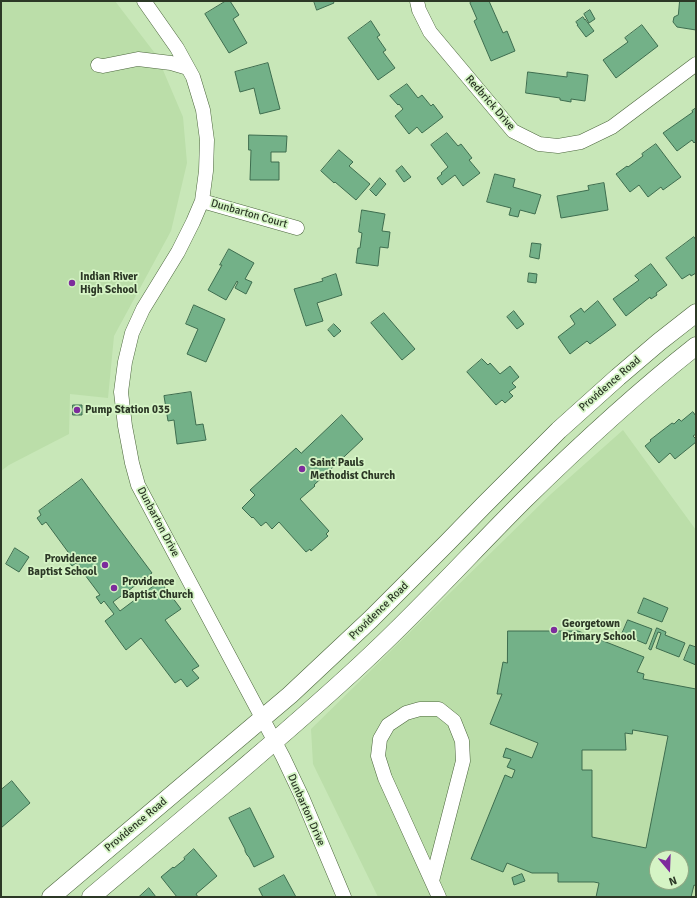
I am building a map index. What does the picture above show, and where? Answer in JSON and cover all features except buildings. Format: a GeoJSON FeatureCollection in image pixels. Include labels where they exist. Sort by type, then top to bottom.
{"type":"FeatureCollection","features":[{"type":"Feature","properties":{"kind":"main road","name":"Providence Road"},"geometry":{"type":"LineString","coordinates":[[51,897],[290,695],[372,619],[559,430],[659,342],[696,313]]}},
{"type":"Feature","properties":{"kind":"main road"},"geometry":{"type":"LineString","coordinates":[[91,897],[330,693],[412,615],[524,500],[578,448],[639,393],[696,346]]}},
{"type":"Feature","properties":{"kind":"street","name":"Dunbarton Drive"},"geometry":{"type":"LineString","coordinates":[[144,1],[177,48],[193,77],[203,110],[207,140],[206,170],[202,201],[178,252],[143,309],[132,333],[125,362],[121,392],[125,426],[132,462],[138,485],[275,741],[302,797],[344,897]]}},
{"type":"Feature","properties":{"kind":"street","name":"Redbrick Drive"},"geometry":{"type":"LineString","coordinates":[[417,1],[419,10],[430,32],[512,131],[539,144],[558,146],[581,142],[612,127],[696,64]]}},
{"type":"Feature","properties":{"kind":"street"},"geometry":{"type":"LineString","coordinates":[[98,65],[103,66],[138,59],[171,63],[188,68]]}},
{"type":"Feature","properties":{"kind":"street","name":"Dunbarton Court"},"geometry":{"type":"LineString","coordinates":[[202,201],[297,228]]}},
{"type":"Feature","properties":{"kind":"street"},"geometry":{"type":"LineString","coordinates":[[432,881],[463,761],[462,741],[454,721],[439,709],[420,709],[406,713],[388,725],[380,738],[378,756],[385,778],[439,897]]}},
{"type":"Feature","properties":{"kind":"shaded area","name":"Indian River High School"},"geometry":{"type":"Polygon","coordinates":[[[1,1],[115,1],[157,56],[183,117],[187,163],[171,231],[114,336],[108,398],[70,394],[69,434],[9,465],[1,471],[1,1]]]}},
{"type":"Feature","properties":{"kind":"shaded area","name":"Georgetown Primary School"},"geometry":{"type":"Polygon","coordinates":[[[623,430],[696,530],[696,897],[378,897],[313,764],[311,729],[551,494],[623,430]]]}},
{"type":"Feature","properties":{"kind":"place","name":"Indian River High School"},"geometry":{"type":"Point","coordinates":[72,283]}},
{"type":"Feature","properties":{"kind":"place","name":"Pump Station 035"},"geometry":{"type":"Point","coordinates":[77,410]}},
{"type":"Feature","properties":{"kind":"place","name":"Saint Pauls Methodist Church"},"geometry":{"type":"Point","coordinates":[302,469]}},
{"type":"Feature","properties":{"kind":"place","name":"Providence Baptist School"},"geometry":{"type":"Point","coordinates":[105,565]}},
{"type":"Feature","properties":{"kind":"place","name":"Providence Baptist Church"},"geometry":{"type":"Point","coordinates":[114,588]}},
{"type":"Feature","properties":{"kind":"place","name":"Georgetown Primary School"},"geometry":{"type":"Point","coordinates":[554,630]}}]}
